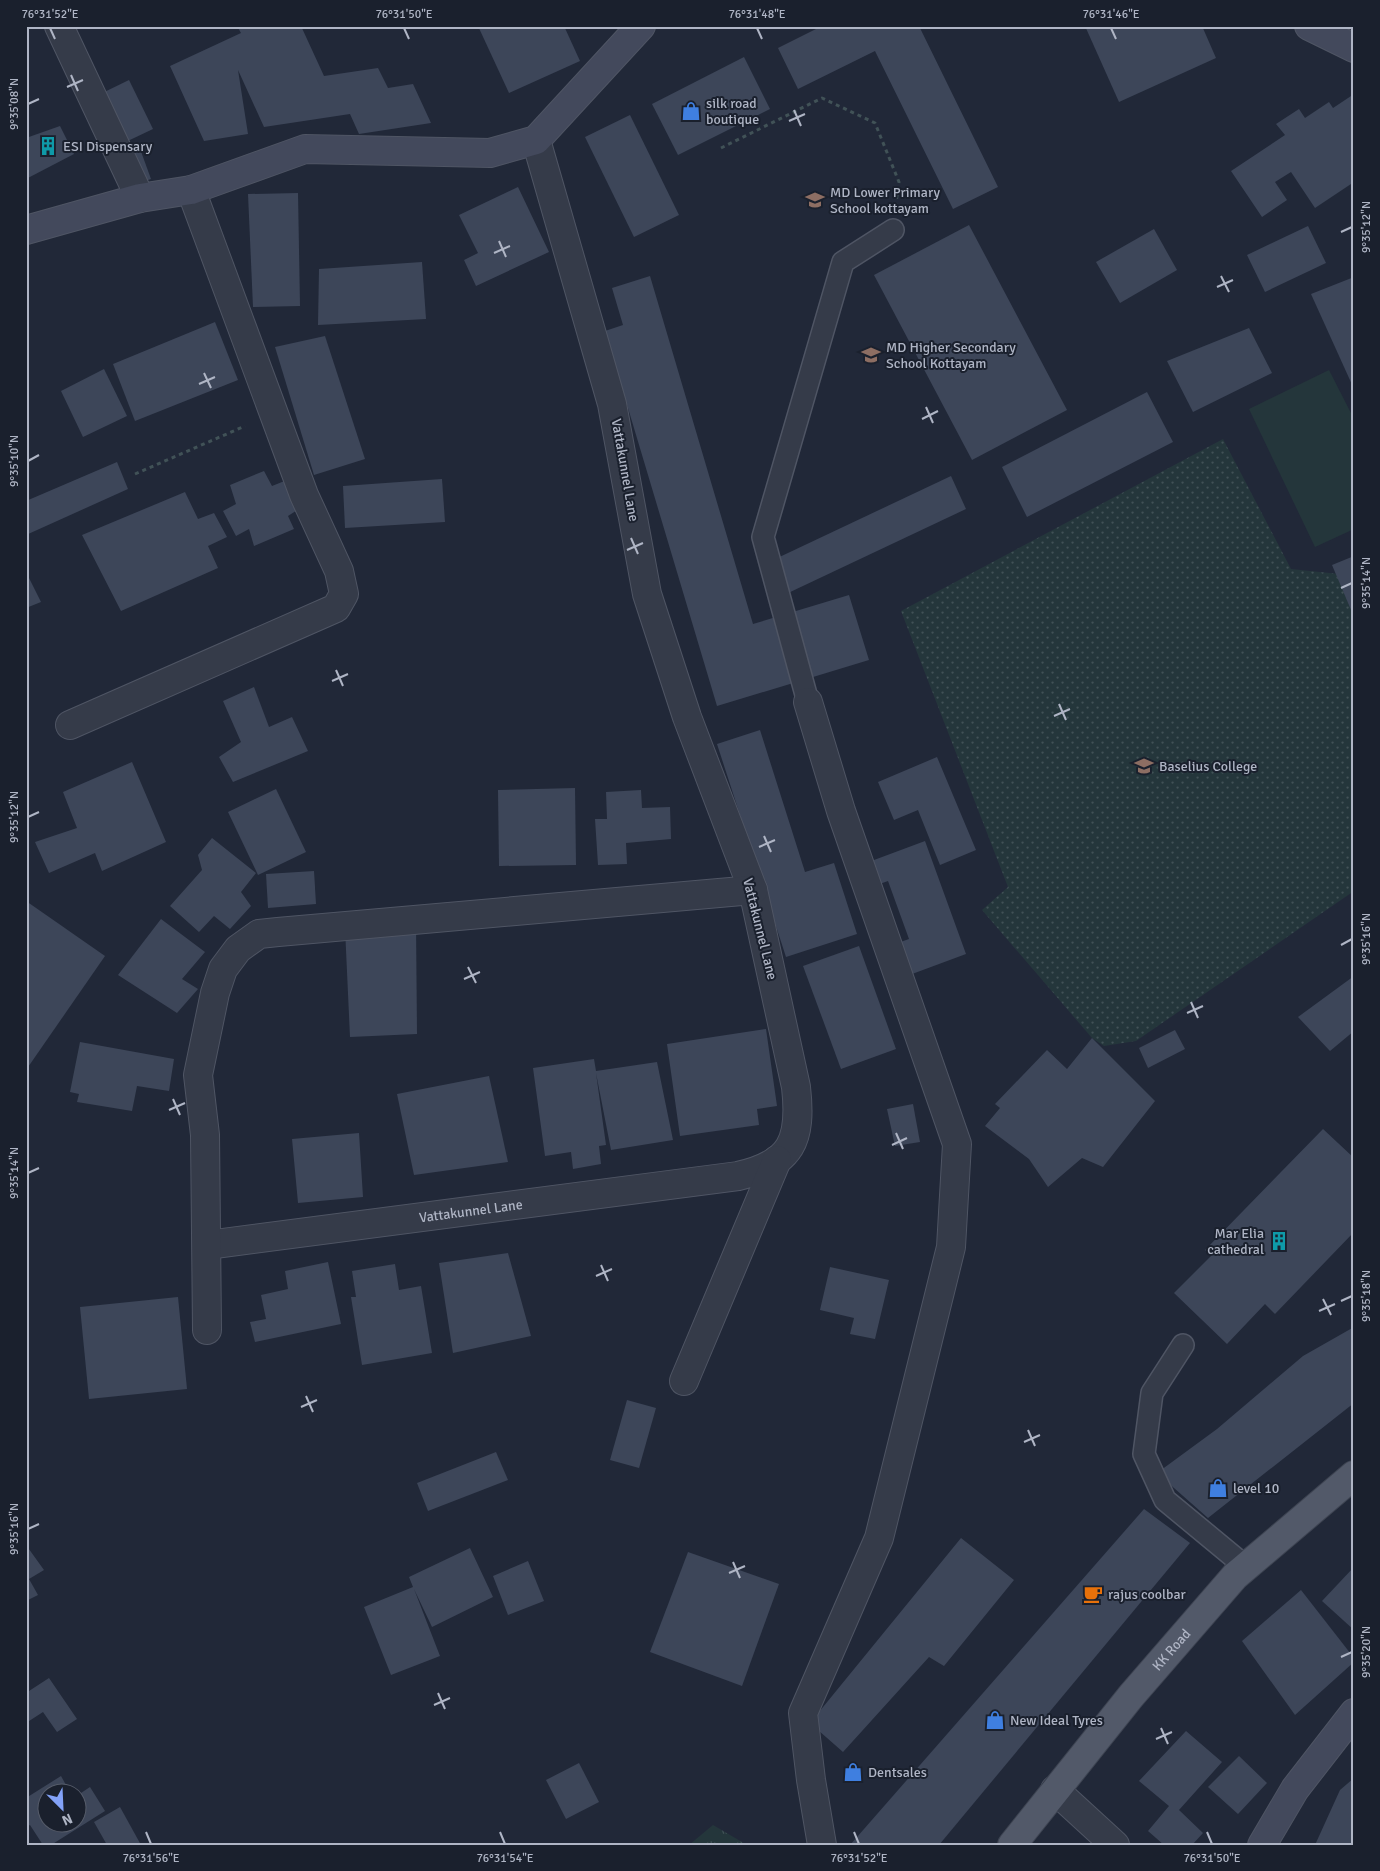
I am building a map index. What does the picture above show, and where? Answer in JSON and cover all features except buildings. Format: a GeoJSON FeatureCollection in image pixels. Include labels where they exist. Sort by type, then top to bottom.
{"type":"FeatureCollection","features":[{"type":"Feature","properties":{"kind":"main road"},"geometry":{"type":"LineString","coordinates":[[26,230],[140,198],[191,190],[305,149],[490,153],[536,140],[641,26]]}},
{"type":"Feature","properties":{"kind":"main road"},"geometry":{"type":"LineString","coordinates":[[1309,26],[1354,48]]}},
{"type":"Feature","properties":{"kind":"main road","name":"KK Road"},"geometry":{"type":"LineString","coordinates":[[1012,1845],[1130,1696],[1235,1576],[1354,1475]]}},
{"type":"Feature","properties":{"kind":"main road"},"geometry":{"type":"LineString","coordinates":[[1262,1845],[1294,1789],[1354,1713]]}},
{"type":"Feature","properties":{"kind":"street"},"geometry":{"type":"LineString","coordinates":[[59,26],[140,198]]}},
{"type":"Feature","properties":{"kind":"street","name":"Vattakunnel Lane"},"geometry":{"type":"LineString","coordinates":[[207,1245],[738,1176],[757,1172],[777,1160],[795,1140],[799,1115],[796,1087],[753,890],[687,717],[648,594],[612,404],[536,140]]}},
{"type":"Feature","properties":{"kind":"street"},"geometry":{"type":"LineString","coordinates":[[70,724],[336,608],[344,594],[339,571],[304,495],[191,190]]}},
{"type":"Feature","properties":{"kind":"street"},"geometry":{"type":"LineString","coordinates":[[808,702],[841,811],[956,1144],[952,1247],[879,1538],[803,1714],[822,1845]]}},
{"type":"Feature","properties":{"kind":"street"},"geometry":{"type":"LineString","coordinates":[[207,1330],[205,1135],[198,1075],[215,993],[223,969],[238,950],[259,934],[753,890]]}},
{"type":"Feature","properties":{"kind":"street"},"geometry":{"type":"LineString","coordinates":[[684,1382],[777,1160]]}},
{"type":"Feature","properties":{"kind":"street"},"geometry":{"type":"LineString","coordinates":[[1055,1790],[1116,1845]]}},
{"type":"Feature","properties":{"kind":"lane"},"geometry":{"type":"LineString","coordinates":[[808,702],[763,537],[843,262],[893,230]]}},
{"type":"Feature","properties":{"kind":"lane"},"geometry":{"type":"LineString","coordinates":[[1183,1345],[1152,1393],[1144,1454],[1165,1500],[1246,1566]]}},
{"type":"Feature","properties":{"kind":"path"},"geometry":{"type":"LineString","coordinates":[[721,148],[822,98],[875,123],[899,182],[893,230]]}},
{"type":"Feature","properties":{"kind":"path"},"geometry":{"type":"LineString","coordinates":[[135,474],[273,413]]}},
{"type":"Feature","properties":{"kind":"green space"},"geometry":{"type":"Polygon","coordinates":[[[1329,370],[1354,419],[1354,529],[1315,547],[1249,409],[1329,370]]]}},
{"type":"Feature","properties":{"kind":"green space","name":"Baselius College"},"geometry":{"type":"Polygon","coordinates":[[[1223,439],[1291,569],[1339,574],[1354,612],[1354,891],[1136,1041],[1104,1046],[1092,1038],[982,910],[1008,887],[901,611],[1223,439]]]}},
{"type":"Feature","properties":{"kind":"green space"},"geometry":{"type":"Polygon","coordinates":[[[713,1825],[747,1845],[689,1845],[713,1825]]]}},
{"type":"Feature","properties":{"kind":"place","name":"silk road boutique"},"geometry":{"type":"Point","coordinates":[691,111]}},
{"type":"Feature","properties":{"kind":"place","name":"ESI Dispensary"},"geometry":{"type":"Point","coordinates":[48,146]}},
{"type":"Feature","properties":{"kind":"place","name":"MD Lower Primary School kottayam"},"geometry":{"type":"Point","coordinates":[815,200]}},
{"type":"Feature","properties":{"kind":"place","name":"MD Higher Secondary School Kottayam"},"geometry":{"type":"Point","coordinates":[871,355]}},
{"type":"Feature","properties":{"kind":"place","name":"Baselius College"},"geometry":{"type":"Point","coordinates":[1144,766]}},
{"type":"Feature","properties":{"kind":"place","name":"Mar Elia cathedral"},"geometry":{"type":"Point","coordinates":[1279,1241]}},
{"type":"Feature","properties":{"kind":"place","name":"level 10"},"geometry":{"type":"Point","coordinates":[1218,1488]}},
{"type":"Feature","properties":{"kind":"place","name":"rajus coolbar"},"geometry":{"type":"Point","coordinates":[1093,1594]}},
{"type":"Feature","properties":{"kind":"place","name":"New Ideal Tyres"},"geometry":{"type":"Point","coordinates":[995,1720]}},
{"type":"Feature","properties":{"kind":"place","name":"Dentsales"},"geometry":{"type":"Point","coordinates":[853,1772]}}]}
